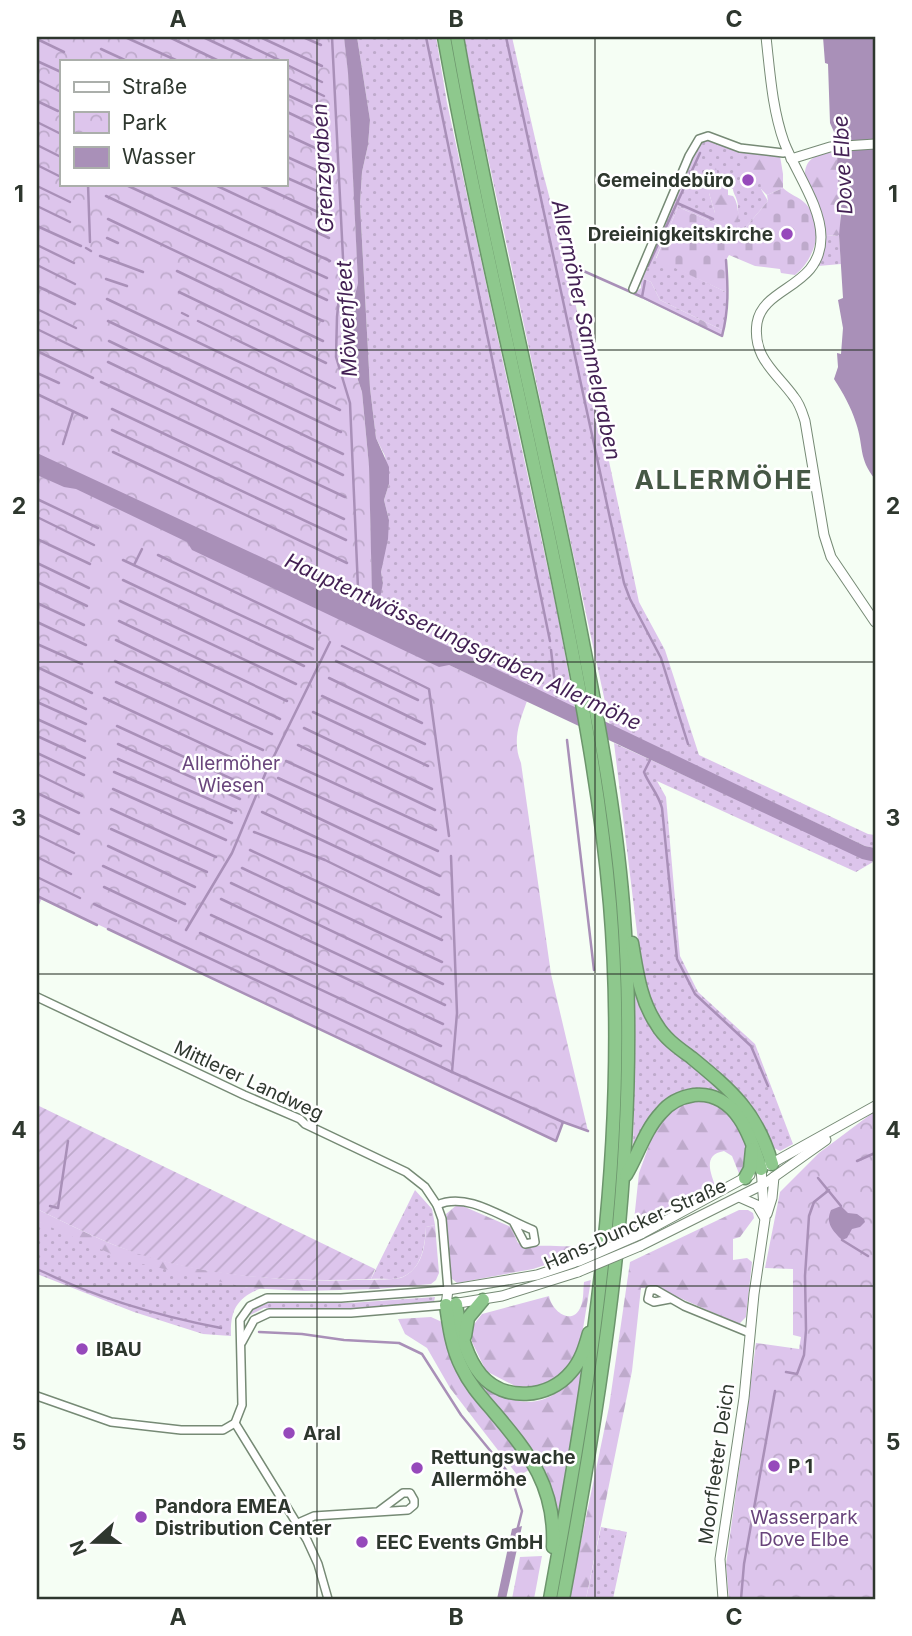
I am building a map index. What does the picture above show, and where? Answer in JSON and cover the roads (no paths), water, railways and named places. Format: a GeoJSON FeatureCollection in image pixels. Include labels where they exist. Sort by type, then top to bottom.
{"type":"FeatureCollection","features":[{"type":"Feature","properties":{"kind":"highway"},"geometry":{"type":"LineString","coordinates":[[444,37],[458,118],[541,495],[582,698],[611,907],[616,1047],[613,1143],[599,1306],[583,1418],[550,1599]]}},
{"type":"Feature","properties":{"kind":"highway"},"geometry":{"type":"LineString","coordinates":[[457,37],[471,115],[596,705],[623,905],[639,984],[647,1008],[671,1042],[731,1090],[750,1112],[762,1135],[767,1166]]}},
{"type":"Feature","properties":{"kind":"highway"},"geometry":{"type":"LineString","coordinates":[[563,1599],[596,1419],[624,1178],[628,1047],[623,905]]}},
{"type":"Feature","properties":{"kind":"highway"},"geometry":{"type":"LineString","coordinates":[[624,1178],[653,1123],[669,1104],[686,1097],[706,1095],[725,1103],[737,1115],[767,1166]]}},
{"type":"Feature","properties":{"kind":"highway"},"geometry":{"type":"LineString","coordinates":[[745,1178],[751,1162],[752,1142]]}},
{"type":"Feature","properties":{"kind":"highway"},"geometry":{"type":"LineString","coordinates":[[465,1340],[467,1318],[483,1300]]}},
{"type":"Feature","properties":{"kind":"highway"},"geometry":{"type":"LineString","coordinates":[[451,1305],[474,1364],[492,1384],[510,1392],[536,1393],[559,1384],[576,1366],[599,1306]]}},
{"type":"Feature","properties":{"kind":"highway"},"geometry":{"type":"LineString","coordinates":[[451,1305],[451,1338],[461,1367],[474,1389],[525,1448],[544,1482],[554,1531],[550,1599]]}},
{"type":"Feature","properties":{"kind":"street"},"geometry":{"type":"LineString","coordinates":[[766,37],[776,113],[789,155],[818,216],[821,237],[819,253],[808,273],[764,308],[758,321],[758,337],[766,364],[800,405],[824,535],[831,557],[875,622]]}},
{"type":"Feature","properties":{"kind":"street"},"geometry":{"type":"LineString","coordinates":[[633,289],[688,156],[699,139],[708,136],[740,148],[789,155],[830,147],[875,144]]}},
{"type":"Feature","properties":{"kind":"street","name":"Mittlerer Landweg"},"geometry":{"type":"LineString","coordinates":[[37,997],[300,1119],[305,1124],[406,1172],[425,1187],[437,1205],[443,1228],[448,1290]]}},
{"type":"Feature","properties":{"kind":"street"},"geometry":{"type":"LineString","coordinates":[[843,1125],[875,1106]]}},
{"type":"Feature","properties":{"kind":"street","name":"Hans-Duncker-Straße"},"geometry":{"type":"LineString","coordinates":[[235,1423],[242,1405],[242,1342],[239,1326],[241,1315],[262,1299],[341,1298],[448,1290],[537,1275],[579,1261],[641,1234],[843,1125]]}},
{"type":"Feature","properties":{"kind":"street","name":"Hans-Duncker-Straße"},"geometry":{"type":"LineString","coordinates":[[242,1342],[254,1320],[269,1312],[351,1313],[451,1305],[522,1292],[578,1272],[640,1246],[764,1184],[843,1125]]}},
{"type":"Feature","properties":{"kind":"street","name":"Moorfleeter Deich"},"geometry":{"type":"LineString","coordinates":[[765,1219],[772,1199],[774,1178],[767,1166]]}},
{"type":"Feature","properties":{"kind":"street","name":"Moorfleeter Deich"},"geometry":{"type":"LineString","coordinates":[[723,1599],[720,1559],[744,1398],[765,1219],[764,1184],[767,1166]]}},
{"type":"Feature","properties":{"kind":"street"},"geometry":{"type":"LineString","coordinates":[[739,1197],[757,1205],[765,1219]]}},
{"type":"Feature","properties":{"kind":"street"},"geometry":{"type":"LineString","coordinates":[[437,1205],[452,1200],[465,1201],[514,1223]]}},
{"type":"Feature","properties":{"kind":"street"},"geometry":{"type":"LineString","coordinates":[[448,1290],[451,1305]]}},
{"type":"Feature","properties":{"kind":"street"},"geometry":{"type":"LineString","coordinates":[[670,1299],[750,1333]]}},
{"type":"Feature","properties":{"kind":"street"},"geometry":{"type":"LineString","coordinates":[[37,1396],[111,1422],[128,1425],[212,1431],[223,1430],[235,1423],[298,1523],[318,1564],[328,1599]]}},
{"type":"Feature","properties":{"kind":"street"},"geometry":{"type":"LineString","coordinates":[[298,1523],[314,1516],[379,1511]]}},
{"type":"Feature","properties":{"kind":"water"},"geometry":{"type":"Polygon","coordinates":[[[344,37],[357,37],[370,120],[360,204],[370,388],[376,438],[389,467],[389,484],[384,500],[389,520],[388,539],[381,572],[383,583],[380,598],[377,600],[372,596],[369,466],[362,392],[348,350],[351,311],[358,283],[344,37]]]}},
{"type":"Feature","properties":{"kind":"water","name":"Dove Elbe"},"geometry":{"type":"Polygon","coordinates":[[[823,37],[875,37],[875,479],[864,458],[852,411],[834,379],[838,367],[837,353],[841,354],[843,328],[838,300],[843,298],[839,235],[841,214],[837,166],[838,135],[830,123],[828,64],[825,63],[823,37]]]}},
{"type":"Feature","properties":{"kind":"water"},"geometry":{"type":"Polygon","coordinates":[[[37,453],[371,608],[374,607],[381,614],[865,846],[875,848],[875,862],[862,859],[449,665],[439,667],[192,550],[187,542],[76,489],[64,487],[37,475],[37,453]]]}},
{"type":"Feature","properties":{"kind":"water"},"geometry":{"type":"Polygon","coordinates":[[[841,1206],[848,1213],[857,1214],[865,1222],[852,1229],[847,1238],[842,1240],[829,1223],[831,1210],[841,1206]]]}},
{"type":"Feature","properties":{"kind":"water"},"geometry":{"type":"Polygon","coordinates":[[[522,1526],[506,1599],[497,1599],[512,1529],[522,1526]]]}},
{"type":"Feature","properties":{"kind":"waterway"},"geometry":{"type":"LineString","coordinates":[[125,37],[176,60]]}},
{"type":"Feature","properties":{"kind":"waterway"},"geometry":{"type":"LineString","coordinates":[[169,37],[217,60]]}},
{"type":"Feature","properties":{"kind":"waterway"},"geometry":{"type":"LineString","coordinates":[[203,37],[252,60]]}},
{"type":"Feature","properties":{"kind":"waterway"},"geometry":{"type":"LineString","coordinates":[[231,37],[279,60]]}},
{"type":"Feature","properties":{"kind":"waterway"},"geometry":{"type":"LineString","coordinates":[[260,37],[322,66]]}},
{"type":"Feature","properties":{"kind":"waterway"},"geometry":{"type":"LineString","coordinates":[[303,37],[321,45]]}},
{"type":"Feature","properties":{"kind":"waterway","name":"Grenzgraben"},"geometry":{"type":"LineString","coordinates":[[332,37],[343,258],[336,357],[350,403],[358,588]]}},
{"type":"Feature","properties":{"kind":"waterway"},"geometry":{"type":"LineString","coordinates":[[426,37],[550,641]]}},
{"type":"Feature","properties":{"kind":"waterway","name":"Allermöher Sammelgraben"},"geometry":{"type":"LineString","coordinates":[[506,37],[624,583],[661,658],[688,744]]}},
{"type":"Feature","properties":{"kind":"waterway"},"geometry":{"type":"LineString","coordinates":[[37,39],[64,52]]}},
{"type":"Feature","properties":{"kind":"waterway"},"geometry":{"type":"LineString","coordinates":[[101,49],[125,60]]}},
{"type":"Feature","properties":{"kind":"waterway"},"geometry":{"type":"LineString","coordinates":[[37,61],[60,72]]}},
{"type":"Feature","properties":{"kind":"waterway"},"geometry":{"type":"LineString","coordinates":[[287,65],[322,82]]}},
{"type":"Feature","properties":{"kind":"waterway"},"geometry":{"type":"LineString","coordinates":[[287,78],[324,96]]}},
{"type":"Feature","properties":{"kind":"waterway"},"geometry":{"type":"LineString","coordinates":[[37,80],[60,92]]}},
{"type":"Feature","properties":{"kind":"waterway"},"geometry":{"type":"LineString","coordinates":[[287,95],[324,112]]}},
{"type":"Feature","properties":{"kind":"waterway"},"geometry":{"type":"LineString","coordinates":[[37,101],[58,111]]}},
{"type":"Feature","properties":{"kind":"waterway"},"geometry":{"type":"LineString","coordinates":[[287,112],[327,131]]}},
{"type":"Feature","properties":{"kind":"waterway"},"geometry":{"type":"LineString","coordinates":[[37,122],[60,134]]}},
{"type":"Feature","properties":{"kind":"waterway"},"geometry":{"type":"LineString","coordinates":[[287,135],[326,153]]}},
{"type":"Feature","properties":{"kind":"waterway"},"geometry":{"type":"LineString","coordinates":[[37,145],[60,156]]}},
{"type":"Feature","properties":{"kind":"waterway"},"geometry":{"type":"LineString","coordinates":[[648,266],[700,153]]}},
{"type":"Feature","properties":{"kind":"waterway"},"geometry":{"type":"LineString","coordinates":[[287,157],[327,175]]}},
{"type":"Feature","properties":{"kind":"waterway"},"geometry":{"type":"LineString","coordinates":[[37,165],[60,176]]}},
{"type":"Feature","properties":{"kind":"waterway"},"geometry":{"type":"LineString","coordinates":[[287,178],[328,196]]}},
{"type":"Feature","properties":{"kind":"waterway"},"geometry":{"type":"LineString","coordinates":[[688,178],[710,187]]}},
{"type":"Feature","properties":{"kind":"waterway"},"geometry":{"type":"LineString","coordinates":[[37,186],[70,202]]}},
{"type":"Feature","properties":{"kind":"waterway"},"geometry":{"type":"LineString","coordinates":[[88,186],[90,242]]}},
{"type":"Feature","properties":{"kind":"waterway","name":"Möwenfleet"},"geometry":{"type":"LineString","coordinates":[[128,186],[327,278]]}},
{"type":"Feature","properties":{"kind":"waterway","name":"Möwenfleet"},"geometry":{"type":"LineString","coordinates":[[171,186],[330,261]]}},
{"type":"Feature","properties":{"kind":"waterway"},"geometry":{"type":"LineString","coordinates":[[217,186],[329,238]]}},
{"type":"Feature","properties":{"kind":"waterway"},"geometry":{"type":"LineString","coordinates":[[261,186],[331,218]]}},
{"type":"Feature","properties":{"kind":"waterway","name":"Möwenfleet"},"geometry":{"type":"LineString","coordinates":[[106,196],[327,300]]}},
{"type":"Feature","properties":{"kind":"waterway"},"geometry":{"type":"LineString","coordinates":[[677,203],[713,219]]}},
{"type":"Feature","properties":{"kind":"waterway"},"geometry":{"type":"LineString","coordinates":[[37,206],[70,222]]}},
{"type":"Feature","properties":{"kind":"waterway"},"geometry":{"type":"LineString","coordinates":[[108,219],[323,321]]}},
{"type":"Feature","properties":{"kind":"waterway"},"geometry":{"type":"LineString","coordinates":[[37,226],[81,246]]}},
{"type":"Feature","properties":{"kind":"waterway"},"geometry":{"type":"LineString","coordinates":[[107,238],[118,243]]}},
{"type":"Feature","properties":{"kind":"waterway"},"geometry":{"type":"LineString","coordinates":[[37,245],[74,263]]}},
{"type":"Feature","properties":{"kind":"waterway"},"geometry":{"type":"LineString","coordinates":[[86,248],[91,251]]}},
{"type":"Feature","properties":{"kind":"waterway"},"geometry":{"type":"LineString","coordinates":[[100,256],[143,272]]}},
{"type":"Feature","properties":{"kind":"waterway"},"geometry":{"type":"LineString","coordinates":[[645,281],[642,297],[722,336],[726,317],[726,260]]}},
{"type":"Feature","properties":{"kind":"waterway"},"geometry":{"type":"LineString","coordinates":[[37,265],[75,284]]}},
{"type":"Feature","properties":{"kind":"waterway"},"geometry":{"type":"LineString","coordinates":[[570,265],[642,297]]}},
{"type":"Feature","properties":{"kind":"waterway"},"geometry":{"type":"LineString","coordinates":[[177,271],[323,341]]}},
{"type":"Feature","properties":{"kind":"waterway"},"geometry":{"type":"LineString","coordinates":[[106,279],[127,286]]}},
{"type":"Feature","properties":{"kind":"waterway"},"geometry":{"type":"LineString","coordinates":[[37,286],[75,304]]}},
{"type":"Feature","properties":{"kind":"waterway","name":"Möwenfleet"},"geometry":{"type":"LineString","coordinates":[[179,292],[326,363]]}},
{"type":"Feature","properties":{"kind":"waterway"},"geometry":{"type":"LineString","coordinates":[[107,299],[340,410]]}},
{"type":"Feature","properties":{"kind":"waterway"},"geometry":{"type":"LineString","coordinates":[[37,309],[76,328]]}},
{"type":"Feature","properties":{"kind":"waterway"},"geometry":{"type":"LineString","coordinates":[[182,313],[188,316]]}},
{"type":"Feature","properties":{"kind":"waterway"},"geometry":{"type":"LineString","coordinates":[[108,321],[341,432]]}},
{"type":"Feature","properties":{"kind":"waterway","name":"Möwenfleet"},"geometry":{"type":"LineString","coordinates":[[198,321],[335,388]]}},
{"type":"Feature","properties":{"kind":"waterway"},"geometry":{"type":"LineString","coordinates":[[37,329],[82,351]]}},
{"type":"Feature","properties":{"kind":"waterway"},"geometry":{"type":"LineString","coordinates":[[109,341],[343,454]]}},
{"type":"Feature","properties":{"kind":"waterway"},"geometry":{"type":"LineString","coordinates":[[37,351],[93,378]]}},
{"type":"Feature","properties":{"kind":"waterway"},"geometry":{"type":"LineString","coordinates":[[108,362],[343,475]]}},
{"type":"Feature","properties":{"kind":"waterway"},"geometry":{"type":"LineString","coordinates":[[37,373],[59,383]]}},
{"type":"Feature","properties":{"kind":"waterway"},"geometry":{"type":"LineString","coordinates":[[101,382],[345,497]]}},
{"type":"Feature","properties":{"kind":"waterway"},"geometry":{"type":"LineString","coordinates":[[37,394],[87,418]]}},
{"type":"Feature","properties":{"kind":"waterway"},"geometry":{"type":"LineString","coordinates":[[112,409],[344,519]]}},
{"type":"Feature","properties":{"kind":"waterway"},"geometry":{"type":"LineString","coordinates":[[63,444],[73,412]]}},
{"type":"Feature","properties":{"kind":"waterway"},"geometry":{"type":"LineString","coordinates":[[112,430],[346,540]]}},
{"type":"Feature","properties":{"kind":"waterway","name":"Hauptentwässerungsgraben Allermöhe"},"geometry":{"type":"LineString","coordinates":[[113,452],[347,563]]}},
{"type":"Feature","properties":{"kind":"waterway"},"geometry":{"type":"LineString","coordinates":[[37,499],[98,528]]}},
{"type":"Feature","properties":{"kind":"waterway"},"geometry":{"type":"LineString","coordinates":[[37,517],[94,545]]}},
{"type":"Feature","properties":{"kind":"waterway"},"geometry":{"type":"LineString","coordinates":[[37,539],[90,564]]}},
{"type":"Feature","properties":{"kind":"waterway"},"geometry":{"type":"LineString","coordinates":[[134,565],[142,549]]}},
{"type":"Feature","properties":{"kind":"waterway"},"geometry":{"type":"LineString","coordinates":[[158,555],[320,633]]}},
{"type":"Feature","properties":{"kind":"waterway"},"geometry":{"type":"LineString","coordinates":[[123,560],[313,649]]}},
{"type":"Feature","properties":{"kind":"waterway"},"geometry":{"type":"LineString","coordinates":[[37,563],[89,588]]}},
{"type":"Feature","properties":{"kind":"waterway"},"geometry":{"type":"LineString","coordinates":[[123,580],[304,666]]}},
{"type":"Feature","properties":{"kind":"waterway"},"geometry":{"type":"LineString","coordinates":[[37,582],[87,606]]}},
{"type":"Feature","properties":{"kind":"waterway"},"geometry":{"type":"LineString","coordinates":[[120,601],[296,684]]}},
{"type":"Feature","properties":{"kind":"waterway"},"geometry":{"type":"LineString","coordinates":[[37,603],[84,625]]}},
{"type":"Feature","properties":{"kind":"waterway"},"geometry":{"type":"LineString","coordinates":[[119,621],[287,701]]}},
{"type":"Feature","properties":{"kind":"waterway"},"geometry":{"type":"LineString","coordinates":[[37,622],[86,645]]}},
{"type":"Feature","properties":{"kind":"waterway"},"geometry":{"type":"LineString","coordinates":[[116,640],[280,719]]}},
{"type":"Feature","properties":{"kind":"waterway"},"geometry":{"type":"LineString","coordinates":[[273,758],[330,642]]}},
{"type":"Feature","properties":{"kind":"waterway"},"geometry":{"type":"LineString","coordinates":[[37,644],[82,664]]}},
{"type":"Feature","properties":{"kind":"waterway"},"geometry":{"type":"LineString","coordinates":[[342,646],[429,689],[449,836]]}},
{"type":"Feature","properties":{"kind":"waterway","name":"Hauptentwässerungsgraben Allermöhe"},"geometry":{"type":"LineString","coordinates":[[551,650],[555,684]]}},
{"type":"Feature","properties":{"kind":"waterway"},"geometry":{"type":"LineString","coordinates":[[115,661],[272,734]]}},
{"type":"Feature","properties":{"kind":"waterway"},"geometry":{"type":"LineString","coordinates":[[336,661],[418,700]]}},
{"type":"Feature","properties":{"kind":"waterway"},"geometry":{"type":"LineString","coordinates":[[37,667],[92,693]]}},
{"type":"Feature","properties":{"kind":"waterway"},"geometry":{"type":"LineString","coordinates":[[329,678],[422,723]]}},
{"type":"Feature","properties":{"kind":"waterway"},"geometry":{"type":"LineString","coordinates":[[116,682],[263,750]]}},
{"type":"Feature","properties":{"kind":"waterway"},"geometry":{"type":"LineString","coordinates":[[37,686],[86,709]]}},
{"type":"Feature","properties":{"kind":"waterway"},"geometry":{"type":"LineString","coordinates":[[322,696],[425,744]]}},
{"type":"Feature","properties":{"kind":"waterway"},"geometry":{"type":"LineString","coordinates":[[104,698],[254,768]]}},
{"type":"Feature","properties":{"kind":"waterway"},"geometry":{"type":"LineString","coordinates":[[37,702],[86,724]]}},
{"type":"Feature","properties":{"kind":"waterway"},"geometry":{"type":"LineString","coordinates":[[313,712],[428,766]]}},
{"type":"Feature","properties":{"kind":"waterway"},"geometry":{"type":"LineString","coordinates":[[37,719],[85,741]]}},
{"type":"Feature","properties":{"kind":"waterway"},"geometry":{"type":"LineString","coordinates":[[117,726],[245,785]]}},
{"type":"Feature","properties":{"kind":"waterway"},"geometry":{"type":"LineString","coordinates":[[304,728],[432,789]]}},
{"type":"Feature","properties":{"kind":"waterway"},"geometry":{"type":"LineString","coordinates":[[37,736],[85,758]]}},
{"type":"Feature","properties":{"kind":"waterway"},"geometry":{"type":"LineString","coordinates":[[567,740],[594,970]]}},
{"type":"Feature","properties":{"kind":"waterway"},"geometry":{"type":"LineString","coordinates":[[118,744],[240,799]]}},
{"type":"Feature","properties":{"kind":"waterway"},"geometry":{"type":"LineString","coordinates":[[298,745],[435,810]]}},
{"type":"Feature","properties":{"kind":"waterway"},"geometry":{"type":"LineString","coordinates":[[37,753],[84,775]]}},
{"type":"Feature","properties":{"kind":"waterway"},"geometry":{"type":"LineString","coordinates":[[651,758],[644,772],[662,808],[677,959],[695,994],[751,1046],[768,1086]]}},
{"type":"Feature","properties":{"kind":"waterway"},"geometry":{"type":"LineString","coordinates":[[118,759],[236,811]]}},
{"type":"Feature","properties":{"kind":"waterway"},"geometry":{"type":"LineString","coordinates":[[286,761],[436,830]]}},
{"type":"Feature","properties":{"kind":"waterway"},"geometry":{"type":"LineString","coordinates":[[114,772],[232,823]]}},
{"type":"Feature","properties":{"kind":"waterway"},"geometry":{"type":"LineString","coordinates":[[186,930],[232,853],[266,772]]}},
{"type":"Feature","properties":{"kind":"waterway"},"geometry":{"type":"LineString","coordinates":[[37,774],[82,796]]}},
{"type":"Feature","properties":{"kind":"waterway"},"geometry":{"type":"LineString","coordinates":[[278,778],[438,851]]}},
{"type":"Feature","properties":{"kind":"waterway"},"geometry":{"type":"LineString","coordinates":[[113,789],[226,840]]}},
{"type":"Feature","properties":{"kind":"waterway"},"geometry":{"type":"LineString","coordinates":[[37,793],[79,813]]}},
{"type":"Feature","properties":{"kind":"waterway"},"geometry":{"type":"LineString","coordinates":[[268,794],[440,876]]}},
{"type":"Feature","properties":{"kind":"waterway"},"geometry":{"type":"LineString","coordinates":[[111,809],[216,857]]}},
{"type":"Feature","properties":{"kind":"waterway"},"geometry":{"type":"LineString","coordinates":[[262,812],[439,895]]}},
{"type":"Feature","properties":{"kind":"waterway"},"geometry":{"type":"LineString","coordinates":[[37,814],[79,834]]}},
{"type":"Feature","properties":{"kind":"waterway"},"geometry":{"type":"LineString","coordinates":[[111,829],[207,872]]}},
{"type":"Feature","properties":{"kind":"waterway"},"geometry":{"type":"LineString","coordinates":[[254,832],[325,860],[441,917]]}},
{"type":"Feature","properties":{"kind":"waterway"},"geometry":{"type":"LineString","coordinates":[[37,835],[74,853]]}},
{"type":"Feature","properties":{"kind":"waterway"},"geometry":{"type":"LineString","coordinates":[[108,846],[195,887]]}},
{"type":"Feature","properties":{"kind":"waterway"},"geometry":{"type":"LineString","coordinates":[[250,850],[442,940]]}},
{"type":"Feature","properties":{"kind":"waterway"},"geometry":{"type":"LineString","coordinates":[[94,904],[452,1072],[457,1013],[451,856]]}},
{"type":"Feature","properties":{"kind":"waterway"},"geometry":{"type":"LineString","coordinates":[[37,857],[71,874]]}},
{"type":"Feature","properties":{"kind":"waterway"},"geometry":{"type":"LineString","coordinates":[[103,866],[185,904]]}},
{"type":"Feature","properties":{"kind":"waterway"},"geometry":{"type":"LineString","coordinates":[[242,868],[442,962]]}},
{"type":"Feature","properties":{"kind":"waterway"},"geometry":{"type":"LineString","coordinates":[[37,877],[80,898]]}},
{"type":"Feature","properties":{"kind":"waterway"},"geometry":{"type":"LineString","coordinates":[[231,883],[443,984]]}},
{"type":"Feature","properties":{"kind":"waterway"},"geometry":{"type":"LineString","coordinates":[[104,887],[176,921]]}},
{"type":"Feature","properties":{"kind":"waterway"},"geometry":{"type":"LineString","coordinates":[[37,896],[97,925]]}},
{"type":"Feature","properties":{"kind":"waterway"},"geometry":{"type":"LineString","coordinates":[[221,899],[445,1005]]}},
{"type":"Feature","properties":{"kind":"waterway"},"geometry":{"type":"LineString","coordinates":[[211,915],[443,1024]]}},
{"type":"Feature","properties":{"kind":"waterway"},"geometry":{"type":"LineString","coordinates":[[108,929],[556,1141],[563,1122],[588,1131]]}},
{"type":"Feature","properties":{"kind":"waterway"},"geometry":{"type":"LineString","coordinates":[[200,933],[441,1046]]}},
{"type":"Feature","properties":{"kind":"waterway"},"geometry":{"type":"LineString","coordinates":[[452,1072],[563,1122]]}},
{"type":"Feature","properties":{"kind":"waterway"},"geometry":{"type":"LineString","coordinates":[[50,1206],[58,1208],[68,1141]]}},
{"type":"Feature","properties":{"kind":"waterway"},"geometry":{"type":"LineString","coordinates":[[857,1161],[875,1153]]}},
{"type":"Feature","properties":{"kind":"waterway"},"geometry":{"type":"LineString","coordinates":[[818,1178],[841,1206]]}},
{"type":"Feature","properties":{"kind":"waterway"},"geometry":{"type":"LineString","coordinates":[[786,1372],[797,1374],[804,1355],[809,1216],[814,1202],[829,1190]]}},
{"type":"Feature","properties":{"kind":"waterway"},"geometry":{"type":"LineString","coordinates":[[842,1240],[868,1256]]}},
{"type":"Feature","properties":{"kind":"waterway"},"geometry":{"type":"LineString","coordinates":[[37,1269],[127,1304],[221,1328]]}},
{"type":"Feature","properties":{"kind":"waterway"},"geometry":{"type":"LineString","coordinates":[[259,1332],[399,1343],[422,1354],[461,1415],[511,1476],[522,1511],[517,1531]]}},
{"type":"Feature","properties":{"kind":"waterway"},"geometry":{"type":"LineString","coordinates":[[741,1599],[744,1564],[775,1391]]}},
{"type":"Feature","properties":{"kind":"place","name":"Gemeindebüro"},"geometry":{"type":"Point","coordinates":[748,180]}},
{"type":"Feature","properties":{"kind":"place","name":"Dreieinigkeitskirche"},"geometry":{"type":"Point","coordinates":[787,234]}},
{"type":"Feature","properties":{"kind":"place","name":"IBAU"},"geometry":{"type":"Point","coordinates":[82,1349]}},
{"type":"Feature","properties":{"kind":"place","name":"Aral"},"geometry":{"type":"Point","coordinates":[289,1433]}},
{"type":"Feature","properties":{"kind":"place","name":"P 1"},"geometry":{"type":"Point","coordinates":[774,1466]}},
{"type":"Feature","properties":{"kind":"place","name":"Rettungswache Allermöhe"},"geometry":{"type":"Point","coordinates":[417,1468]}},
{"type":"Feature","properties":{"kind":"place","name":"Pandora EMEA Distribution Center"},"geometry":{"type":"Point","coordinates":[141,1517]}},
{"type":"Feature","properties":{"kind":"place","name":"EEC Events GmbH"},"geometry":{"type":"Point","coordinates":[362,1542]}},
{"type":"Feature","properties":{"kind":"district","name":"ALLERMÖHE"},"geometry":{"type":"Point","coordinates":[724,480]}},
{"type":"Feature","properties":{"kind":"park label","name":"Allermöher Wiesen"},"geometry":{"type":"Point","coordinates":[231,774]}},
{"type":"Feature","properties":{"kind":"park label","name":"Wasserpark Dove Elbe"},"geometry":{"type":"Point","coordinates":[804,1528]}}]}
